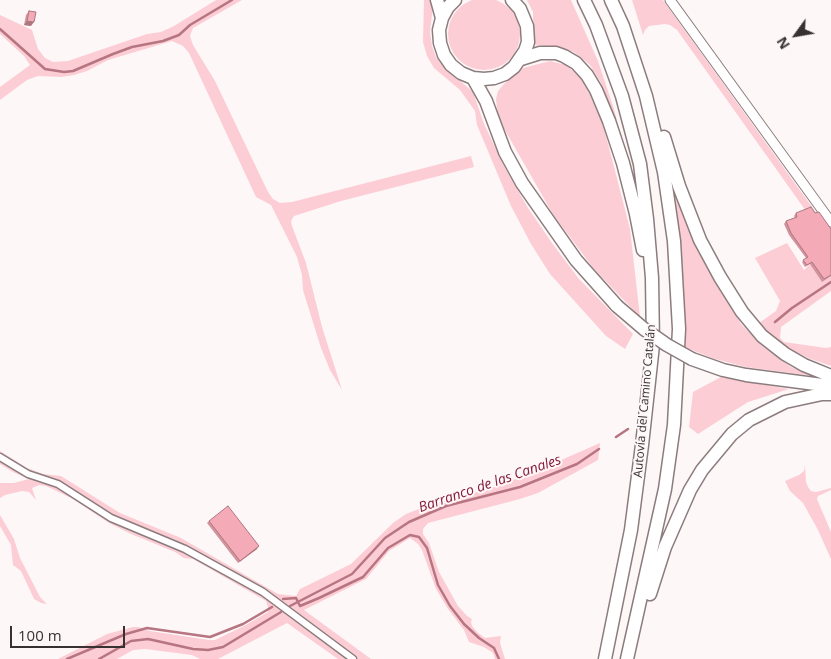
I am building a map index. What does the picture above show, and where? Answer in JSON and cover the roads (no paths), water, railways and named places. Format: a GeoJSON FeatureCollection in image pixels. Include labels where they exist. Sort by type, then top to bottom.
{"type":"FeatureCollection","features":[{"type":"Feature","properties":{"kind":"highway"},"geometry":{"type":"LineString","coordinates":[[437,0],[442,18]]}},
{"type":"Feature","properties":{"kind":"highway"},"geometry":{"type":"LineString","coordinates":[[455,0],[448,7],[442,18],[439,30],[440,43],[444,55],[451,65],[461,73],[473,78],[494,78],[505,74],[521,59],[528,42],[528,26],[520,8],[512,0]]}},
{"type":"Feature","properties":{"kind":"highway","name":"Autovía del Camino Catalán"},"geometry":{"type":"LineString","coordinates":[[584,0],[596,25],[622,96],[640,164],[648,219],[652,278],[653,345],[642,445],[631,530],[605,659]]}},
{"type":"Feature","properties":{"kind":"highway"},"geometry":{"type":"LineString","coordinates":[[611,0],[638,59],[691,219],[706,253],[720,277],[742,312],[772,345],[804,365],[831,376]]}},
{"type":"Feature","properties":{"kind":"highway"},"geometry":{"type":"LineString","coordinates":[[623,26],[646,96],[664,172],[674,241],[679,329],[674,425],[666,489],[627,659]]}},
{"type":"Feature","properties":{"kind":"highway"},"geometry":{"type":"LineString","coordinates":[[521,59],[550,52],[564,56],[576,63],[587,75],[596,90],[609,121],[636,214],[646,270],[653,345]]}},
{"type":"Feature","properties":{"kind":"highway"},"geometry":{"type":"LineString","coordinates":[[473,78],[486,101],[505,152],[522,183],[576,260],[617,306],[644,329],[692,359],[723,370],[746,375],[831,386]]}},
{"type":"Feature","properties":{"kind":"highway"},"geometry":{"type":"LineString","coordinates":[[486,101],[494,78]]}},
{"type":"Feature","properties":{"kind":"highway"},"geometry":{"type":"LineString","coordinates":[[634,659],[665,547],[690,490],[702,470],[732,434],[749,420],[785,402],[822,394],[831,394]]}},
{"type":"Feature","properties":{"kind":"street"},"geometry":{"type":"LineString","coordinates":[[670,0],[831,222]]}},
{"type":"Feature","properties":{"kind":"street"},"geometry":{"type":"LineString","coordinates":[[0,457],[28,474],[58,484],[111,518],[185,549],[263,592],[353,659]]}},
{"type":"Feature","properties":{"kind":"waterway"},"geometry":{"type":"LineString","coordinates":[[0,29],[45,69],[64,72],[73,71],[132,47],[163,41],[179,35],[190,25],[232,0]]}},
{"type":"Feature","properties":{"kind":"waterway","name":"Barranco de las Canales"},"geometry":{"type":"LineString","coordinates":[[775,322],[792,308],[831,282]]}},
{"type":"Feature","properties":{"kind":"waterway","name":"Barranco de las Canales"},"geometry":{"type":"LineString","coordinates":[[616,437],[628,429]]}},
{"type":"Feature","properties":{"kind":"waterway","name":"Barranco de las Canales"},"geometry":{"type":"LineString","coordinates":[[290,606],[352,574],[385,538],[409,522],[446,506],[520,487],[577,464],[599,449]]}},
{"type":"Feature","properties":{"kind":"waterway"},"geometry":{"type":"LineString","coordinates":[[283,599],[296,598],[300,606],[319,598],[363,577],[388,548],[410,535],[419,537],[427,548],[438,585],[450,606],[464,624],[479,638],[494,648],[499,659]]}},
{"type":"Feature","properties":{"kind":"waterway"},"geometry":{"type":"LineString","coordinates":[[67,659],[126,634],[147,628],[210,637],[243,624],[272,607]]}},
{"type":"Feature","properties":{"kind":"waterway","name":"Barranco de las Canales"},"geometry":{"type":"LineString","coordinates":[[99,659],[131,641],[148,639],[193,649],[208,650],[223,647],[281,612]]}}]}
